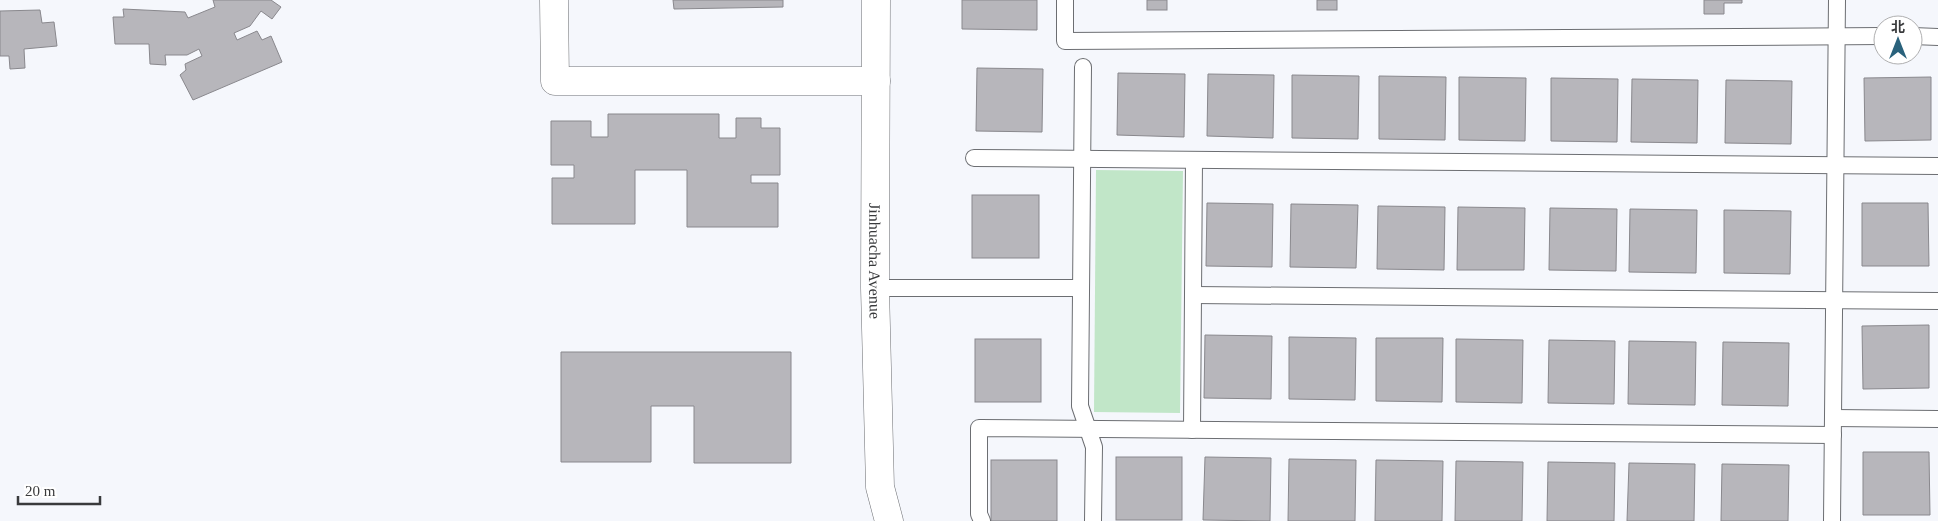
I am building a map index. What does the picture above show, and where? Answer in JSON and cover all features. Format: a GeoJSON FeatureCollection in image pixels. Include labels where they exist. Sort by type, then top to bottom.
{"type":"FeatureCollection","features":[{"type":"Feature","properties":{"kind":"street"},"geometry":{"type":"LineString","coordinates":[[554,0],[555,81],[876,81]]}},
{"type":"Feature","properties":{"kind":"street","name":"Jinhuacha Avenue"},"geometry":{"type":"LineString","coordinates":[[876,0],[875,288],[880,487],[889,521]]}},
{"type":"Feature","properties":{"kind":"lane"},"geometry":{"type":"LineString","coordinates":[[1065,0],[1065,42],[1873,36]]}},
{"type":"Feature","properties":{"kind":"lane"},"geometry":{"type":"LineString","coordinates":[[1832,521],[1837,0]]}},
{"type":"Feature","properties":{"kind":"lane"},"geometry":{"type":"LineString","coordinates":[[1923,36],[1938,36]]}},
{"type":"Feature","properties":{"kind":"lane"},"geometry":{"type":"LineString","coordinates":[[1083,67],[1080,406],[1094,447],[1093,521]]}},
{"type":"Feature","properties":{"kind":"lane"},"geometry":{"type":"LineString","coordinates":[[974,158],[1938,166]]}},
{"type":"Feature","properties":{"kind":"lane"},"geometry":{"type":"LineString","coordinates":[[1192,430],[1194,160]]}},
{"type":"Feature","properties":{"kind":"lane"},"geometry":{"type":"LineString","coordinates":[[875,288],[1081,288]]}},
{"type":"Feature","properties":{"kind":"lane"},"geometry":{"type":"LineString","coordinates":[[1194,295],[1938,301]]}},
{"type":"Feature","properties":{"kind":"lane"},"geometry":{"type":"LineString","coordinates":[[1833,418],[1938,419]]}},
{"type":"Feature","properties":{"kind":"lane"},"geometry":{"type":"LineString","coordinates":[[982,521],[979,514],[979,428],[1833,435]]}},
{"type":"Feature","properties":{"kind":"green space"},"geometry":{"type":"Polygon","coordinates":[[[1096,170],[1183,171],[1180,413],[1094,412],[1096,170]]]}},
{"type":"Feature","properties":{"kind":"building"},"geometry":{"type":"Polygon","coordinates":[[[213,0],[271,0],[281,7],[272,19],[261,11],[250,26],[234,33],[237,40],[257,31],[262,40],[271,36],[282,62],[193,100],[180,75],[186,70],[185,64],[202,56],[199,49],[187,55],[165,55],[166,65],[150,64],[149,44],[115,44],[113,17],[124,17],[123,9],[185,12],[188,18],[215,7],[213,0]]]}},
{"type":"Feature","properties":{"kind":"building"},"geometry":{"type":"Polygon","coordinates":[[[673,0],[783,0],[783,7],[674,9],[673,0]]]}},
{"type":"Feature","properties":{"kind":"building"},"geometry":{"type":"Polygon","coordinates":[[[962,0],[1037,0],[1037,30],[962,29],[962,0]]]}},
{"type":"Feature","properties":{"kind":"building"},"geometry":{"type":"Polygon","coordinates":[[[1147,0],[1167,0],[1167,10],[1147,10],[1147,0]]]}},
{"type":"Feature","properties":{"kind":"building"},"geometry":{"type":"Polygon","coordinates":[[[1317,0],[1337,0],[1337,10],[1317,10],[1317,0]]]}},
{"type":"Feature","properties":{"kind":"building"},"geometry":{"type":"Polygon","coordinates":[[[1704,0],[1742,0],[1742,3],[1724,3],[1724,14],[1704,14],[1704,0]]]}},
{"type":"Feature","properties":{"kind":"building"},"geometry":{"type":"Polygon","coordinates":[[[40,10],[42,23],[54,22],[57,46],[24,49],[25,68],[10,69],[9,56],[0,56],[0,11],[40,10]]]}},
{"type":"Feature","properties":{"kind":"building"},"geometry":{"type":"Polygon","coordinates":[[[977,68],[1043,69],[1042,132],[976,131],[977,68]]]}},
{"type":"Feature","properties":{"kind":"building"},"geometry":{"type":"Polygon","coordinates":[[[1118,73],[1185,74],[1184,137],[1117,135],[1118,73]]]}},
{"type":"Feature","properties":{"kind":"building"},"geometry":{"type":"Polygon","coordinates":[[[1208,74],[1274,75],[1273,138],[1207,136],[1208,74]]]}},
{"type":"Feature","properties":{"kind":"building"},"geometry":{"type":"Polygon","coordinates":[[[1292,75],[1359,76],[1358,139],[1292,138],[1292,75]]]}},
{"type":"Feature","properties":{"kind":"building"},"geometry":{"type":"Polygon","coordinates":[[[1379,76],[1446,77],[1445,140],[1379,139],[1379,76]]]}},
{"type":"Feature","properties":{"kind":"building"},"geometry":{"type":"Polygon","coordinates":[[[1459,77],[1526,78],[1525,141],[1459,140],[1459,77]]]}},
{"type":"Feature","properties":{"kind":"building"},"geometry":{"type":"Polygon","coordinates":[[[1931,77],[1931,140],[1865,141],[1864,78],[1931,77]]]}},
{"type":"Feature","properties":{"kind":"building"},"geometry":{"type":"Polygon","coordinates":[[[1551,78],[1618,79],[1617,142],[1551,141],[1551,78]]]}},
{"type":"Feature","properties":{"kind":"building"},"geometry":{"type":"Polygon","coordinates":[[[1632,79],[1698,80],[1697,143],[1631,142],[1632,79]]]}},
{"type":"Feature","properties":{"kind":"building"},"geometry":{"type":"Polygon","coordinates":[[[1726,80],[1792,81],[1791,144],[1725,143],[1726,80]]]}},
{"type":"Feature","properties":{"kind":"building"},"geometry":{"type":"Polygon","coordinates":[[[608,114],[719,114],[719,138],[736,138],[736,118],[761,118],[761,128],[780,128],[780,175],[751,175],[751,183],[778,183],[778,227],[687,227],[687,170],[635,170],[635,224],[552,224],[552,178],[574,178],[574,165],[551,165],[551,121],[591,121],[591,137],[608,137],[608,114]]]}},
{"type":"Feature","properties":{"kind":"building"},"geometry":{"type":"Polygon","coordinates":[[[972,195],[1039,195],[1039,258],[972,258],[972,195]]]}},
{"type":"Feature","properties":{"kind":"building"},"geometry":{"type":"Polygon","coordinates":[[[1207,203],[1273,204],[1272,267],[1206,266],[1207,203]]]}},
{"type":"Feature","properties":{"kind":"building"},"geometry":{"type":"Polygon","coordinates":[[[1862,203],[1928,203],[1929,266],[1862,266],[1862,203]]]}},
{"type":"Feature","properties":{"kind":"building"},"geometry":{"type":"Polygon","coordinates":[[[1291,204],[1358,205],[1356,268],[1290,267],[1291,204]]]}},
{"type":"Feature","properties":{"kind":"building"},"geometry":{"type":"Polygon","coordinates":[[[1378,206],[1445,207],[1444,270],[1377,269],[1378,206]]]}},
{"type":"Feature","properties":{"kind":"building"},"geometry":{"type":"Polygon","coordinates":[[[1458,207],[1525,208],[1524,270],[1457,270],[1458,207]]]}},
{"type":"Feature","properties":{"kind":"building"},"geometry":{"type":"Polygon","coordinates":[[[1550,208],[1617,209],[1616,271],[1549,270],[1550,208]]]}},
{"type":"Feature","properties":{"kind":"building"},"geometry":{"type":"Polygon","coordinates":[[[1630,209],[1697,210],[1696,273],[1629,272],[1630,209]]]}},
{"type":"Feature","properties":{"kind":"building"},"geometry":{"type":"Polygon","coordinates":[[[1724,210],[1791,211],[1790,274],[1724,273],[1724,210]]]}},
{"type":"Feature","properties":{"kind":"building"},"geometry":{"type":"Polygon","coordinates":[[[1929,325],[1929,388],[1863,389],[1862,326],[1929,325]]]}},
{"type":"Feature","properties":{"kind":"building"},"geometry":{"type":"Polygon","coordinates":[[[1205,335],[1272,336],[1271,399],[1204,398],[1205,335]]]}},
{"type":"Feature","properties":{"kind":"building"},"geometry":{"type":"Polygon","coordinates":[[[1289,337],[1356,338],[1355,400],[1289,399],[1289,337]]]}},
{"type":"Feature","properties":{"kind":"building"},"geometry":{"type":"Polygon","coordinates":[[[1376,338],[1443,338],[1442,402],[1376,401],[1376,338]]]}},
{"type":"Feature","properties":{"kind":"building"},"geometry":{"type":"Polygon","coordinates":[[[975,339],[1041,339],[1041,402],[975,402],[975,339]]]}},
{"type":"Feature","properties":{"kind":"building"},"geometry":{"type":"Polygon","coordinates":[[[1456,339],[1523,340],[1522,403],[1456,402],[1456,339]]]}},
{"type":"Feature","properties":{"kind":"building"},"geometry":{"type":"Polygon","coordinates":[[[1549,340],[1615,341],[1614,404],[1548,403],[1549,340]]]}},
{"type":"Feature","properties":{"kind":"building"},"geometry":{"type":"Polygon","coordinates":[[[1629,341],[1696,342],[1695,405],[1628,404],[1629,341]]]}},
{"type":"Feature","properties":{"kind":"building"},"geometry":{"type":"Polygon","coordinates":[[[1723,342],[1789,343],[1788,406],[1722,405],[1723,342]]]}},
{"type":"Feature","properties":{"kind":"building"},"geometry":{"type":"Polygon","coordinates":[[[561,352],[791,352],[791,463],[694,463],[694,406],[651,406],[651,462],[561,462],[561,352]]]}},
{"type":"Feature","properties":{"kind":"building"},"geometry":{"type":"Polygon","coordinates":[[[1863,452],[1929,452],[1930,515],[1863,515],[1863,452]]]}},
{"type":"Feature","properties":{"kind":"building"},"geometry":{"type":"Polygon","coordinates":[[[1116,457],[1182,457],[1182,520],[1116,520],[1116,457]]]}},
{"type":"Feature","properties":{"kind":"building"},"geometry":{"type":"Polygon","coordinates":[[[1205,457],[1271,458],[1270,521],[1203,520],[1205,457]]]}},
{"type":"Feature","properties":{"kind":"building"},"geometry":{"type":"Polygon","coordinates":[[[1289,459],[1356,460],[1355,521],[1288,521],[1289,459]]]}},
{"type":"Feature","properties":{"kind":"building"},"geometry":{"type":"Polygon","coordinates":[[[991,460],[1057,460],[1057,521],[991,521],[991,460]]]}},
{"type":"Feature","properties":{"kind":"building"},"geometry":{"type":"Polygon","coordinates":[[[1376,460],[1443,461],[1442,521],[1375,521],[1376,460]]]}},
{"type":"Feature","properties":{"kind":"building"},"geometry":{"type":"Polygon","coordinates":[[[1456,461],[1523,462],[1522,521],[1455,521],[1456,461]]]}},
{"type":"Feature","properties":{"kind":"building"},"geometry":{"type":"Polygon","coordinates":[[[1548,462],[1615,463],[1614,521],[1547,521],[1548,462]]]}},
{"type":"Feature","properties":{"kind":"building"},"geometry":{"type":"Polygon","coordinates":[[[1629,463],[1695,464],[1694,521],[1627,521],[1629,463]]]}},
{"type":"Feature","properties":{"kind":"building"},"geometry":{"type":"Polygon","coordinates":[[[1722,464],[1789,465],[1788,521],[1721,521],[1722,464]]]}}]}
